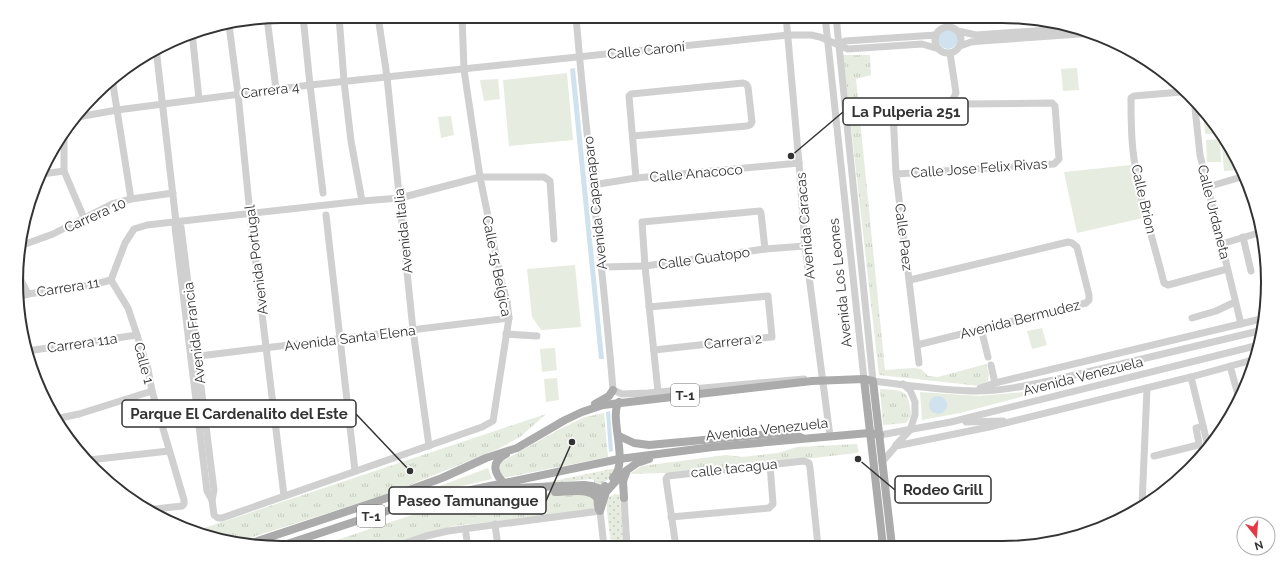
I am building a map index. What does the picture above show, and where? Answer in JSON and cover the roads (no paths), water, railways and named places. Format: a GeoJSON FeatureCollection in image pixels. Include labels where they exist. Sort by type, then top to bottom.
{"type":"FeatureCollection","features":[{"type":"Feature","properties":{"kind":"main road","name":"Avenida Venezuela"},"geometry":{"type":"LineString","coordinates":[[262,540],[442,478],[486,458],[517,448],[564,420],[603,405],[812,381],[864,378],[873,380]]}},
{"type":"Feature","properties":{"kind":"main road","name":"Avenida Los Leones"},"geometry":{"type":"LineString","coordinates":[[864,378],[882,541]]}},
{"type":"Feature","properties":{"kind":"main road","name":"Avenida Los Leones"},"geometry":{"type":"LineString","coordinates":[[873,380],[891,541]]}},
{"type":"Feature","properties":{"kind":"main road"},"geometry":{"type":"LineString","coordinates":[[582,412],[609,396],[613,390]]}},
{"type":"Feature","properties":{"kind":"main road"},"geometry":{"type":"LineString","coordinates":[[597,498],[602,489],[617,474],[619,459],[616,408],[619,402]]}},
{"type":"Feature","properties":{"kind":"main road"},"geometry":{"type":"LineString","coordinates":[[618,436],[634,443],[649,445],[781,433],[791,433],[802,438]]}},
{"type":"Feature","properties":{"kind":"main road","name":"Avenida Venezuela"},"geometry":{"type":"LineString","coordinates":[[296,541],[399,507],[466,491],[619,459],[713,447],[802,438],[869,433],[880,435]]}},
{"type":"Feature","properties":{"kind":"main road"},"geometry":{"type":"LineString","coordinates":[[600,511],[606,492],[623,473],[637,463],[646,459],[687,453],[713,447]]}},
{"type":"Feature","properties":{"kind":"main road"},"geometry":{"type":"LineString","coordinates":[[511,489],[497,477],[495,465],[501,457],[517,448]]}},
{"type":"Feature","properties":{"kind":"main road"},"geometry":{"type":"LineString","coordinates":[[624,498],[623,481],[624,475],[628,469]]}},
{"type":"Feature","properties":{"kind":"main road"},"geometry":{"type":"LineString","coordinates":[[466,491],[584,485],[602,489]]}},
{"type":"Feature","properties":{"kind":"main road"},"geometry":{"type":"LineString","coordinates":[[520,489],[550,492],[583,491],[592,493],[597,498],[600,511]]}},
{"type":"Feature","properties":{"kind":"street"},"geometry":{"type":"LineString","coordinates":[[304,23],[323,193]]}},
{"type":"Feature","properties":{"kind":"street"},"geometry":{"type":"LineString","coordinates":[[340,23],[344,81],[351,140],[362,200]]}},
{"type":"Feature","properties":{"kind":"street","name":"Avenida Italia"},"geometry":{"type":"LineString","coordinates":[[379,23],[387,77],[413,330],[429,446]]}},
{"type":"Feature","properties":{"kind":"street","name":"Calle 15 Belgica"},"geometry":{"type":"LineString","coordinates":[[222,518],[429,446],[482,427],[493,421],[509,318],[507,301],[501,280],[480,177],[464,70],[462,23]]}},
{"type":"Feature","properties":{"kind":"street","name":"Avenida Capanaparo"},"geometry":{"type":"LineString","coordinates":[[577,23],[602,266],[613,390]]}},
{"type":"Feature","properties":{"kind":"street","name":"Avenida Caracas"},"geometry":{"type":"LineString","coordinates":[[787,23],[805,246],[824,380],[830,436]]}},
{"type":"Feature","properties":{"kind":"street","name":"Avenida Los Leones"},"geometry":{"type":"LineString","coordinates":[[826,23],[864,378]]}},
{"type":"Feature","properties":{"kind":"street","name":"Avenida Los Leones"},"geometry":{"type":"LineString","coordinates":[[837,23],[873,380]]}},
{"type":"Feature","properties":{"kind":"street"},"geometry":{"type":"LineString","coordinates":[[268,24],[276,89]]}},
{"type":"Feature","properties":{"kind":"street"},"geometry":{"type":"LineString","coordinates":[[1058,29],[976,35],[958,31],[948,26],[941,29],[936,35],[935,43],[939,49],[950,53],[957,50],[960,46],[971,42],[1076,34]]}},
{"type":"Feature","properties":{"kind":"street","name":"Avenida Portugal"},"geometry":{"type":"LineString","coordinates":[[229,29],[238,94],[250,214],[284,496]]}},
{"type":"Feature","properties":{"kind":"street"},"geometry":{"type":"LineString","coordinates":[[958,31],[961,36],[960,46]]}},
{"type":"Feature","properties":{"kind":"street","name":"Calle Caroní"},"geometry":{"type":"LineString","coordinates":[[464,70],[579,56],[788,35],[811,35],[848,49],[922,44],[939,49]]}},
{"type":"Feature","properties":{"kind":"street"},"geometry":{"type":"LineString","coordinates":[[839,45],[844,41],[936,35]]}},
{"type":"Feature","properties":{"kind":"street"},"geometry":{"type":"LineString","coordinates":[[193,39],[199,99]]}},
{"type":"Feature","properties":{"kind":"street"},"geometry":{"type":"LineString","coordinates":[[950,53],[956,93],[964,104]]}},
{"type":"Feature","properties":{"kind":"street","name":"Avenida Francia"},"geometry":{"type":"LineString","coordinates":[[157,55],[176,222],[181,227],[194,357],[214,490],[212,500],[214,515],[218,518],[222,518]]}},
{"type":"Feature","properties":{"kind":"street","name":"Carrera 4"},"geometry":{"type":"LineString","coordinates":[[83,116],[117,110],[276,89],[464,70]]}},
{"type":"Feature","properties":{"kind":"street"},"geometry":{"type":"LineString","coordinates":[[633,136],[750,125],[752,122],[748,87],[743,83],[631,94],[629,96],[636,178]]}},
{"type":"Feature","properties":{"kind":"street"},"geometry":{"type":"LineString","coordinates":[[113,85],[131,198]]}},
{"type":"Feature","properties":{"kind":"street","name":"Calle Brion"},"geometry":{"type":"LineString","coordinates":[[1178,92],[1134,96],[1131,98],[1135,163],[1164,283],[1168,285],[1227,269]]}},
{"type":"Feature","properties":{"kind":"street"},"geometry":{"type":"LineString","coordinates":[[950,105],[956,93]]}},
{"type":"Feature","properties":{"kind":"street","name":"Calle Jose Felix Rivas"},"geometry":{"type":"LineString","coordinates":[[893,112],[964,104],[1052,102],[1055,106],[1059,159],[1054,164],[896,174]]}},
{"type":"Feature","properties":{"kind":"street","name":"Calle Urdaneta"},"geometry":{"type":"LineString","coordinates":[[1195,109],[1200,155],[1241,324]]}},
{"type":"Feature","properties":{"kind":"street","name":"Calle Paez"},"geometry":{"type":"LineString","coordinates":[[893,112],[896,174],[919,363]]}},
{"type":"Feature","properties":{"kind":"street"},"geometry":{"type":"LineString","coordinates":[[64,143],[64,171],[84,218]]}},
{"type":"Feature","properties":{"kind":"street","name":"Calle Anacoco"},"geometry":{"type":"LineString","coordinates":[[593,185],[636,178],[799,163]]}},
{"type":"Feature","properties":{"kind":"street"},"geometry":{"type":"LineString","coordinates":[[47,173],[64,171]]}},
{"type":"Feature","properties":{"kind":"street"},"geometry":{"type":"LineString","coordinates":[[176,222],[362,200],[400,198],[480,177],[544,177],[550,181],[554,239]]}},
{"type":"Feature","properties":{"kind":"street"},"geometry":{"type":"LineString","coordinates":[[1207,187],[1239,178]]}},
{"type":"Feature","properties":{"kind":"street","name":"Carrera 10"},"geometry":{"type":"LineString","coordinates":[[26,244],[53,234],[112,204],[131,198],[173,193]]}},
{"type":"Feature","properties":{"kind":"street"},"geometry":{"type":"LineString","coordinates":[[658,392],[642,222],[760,211],[765,249]]}},
{"type":"Feature","properties":{"kind":"street"},"geometry":{"type":"LineString","coordinates":[[326,216],[356,471]]}},
{"type":"Feature","properties":{"kind":"street","name":"Carrera 11"},"geometry":{"type":"LineString","coordinates":[[24,295],[96,284],[111,280],[125,243],[134,229],[147,225],[176,222]]}},
{"type":"Feature","properties":{"kind":"street"},"geometry":{"type":"LineString","coordinates":[[1221,244],[1256,233]]}},
{"type":"Feature","properties":{"kind":"street"},"geometry":{"type":"LineString","coordinates":[[1243,237],[1252,271]]}},
{"type":"Feature","properties":{"kind":"street","name":"Avenida Bermudez"},"geometry":{"type":"LineString","coordinates":[[910,280],[1068,242],[1072,243],[1076,247],[1089,295],[1089,300],[1086,303],[917,345]]}},
{"type":"Feature","properties":{"kind":"street","name":"Calle Guatopo"},"geometry":{"type":"LineString","coordinates":[[602,266],[645,266],[765,249],[805,246]]}},
{"type":"Feature","properties":{"kind":"street","name":"Calle 1"},"geometry":{"type":"LineString","coordinates":[[111,280],[128,308],[137,335],[148,369],[152,391],[184,504],[182,506],[157,509]]}},
{"type":"Feature","properties":{"kind":"street"},"geometry":{"type":"LineString","coordinates":[[23,284],[28,294]]}},
{"type":"Feature","properties":{"kind":"street","name":"Carrera 2"},"geometry":{"type":"LineString","coordinates":[[649,307],[768,296],[772,337],[654,350]]}},
{"type":"Feature","properties":{"kind":"street"},"geometry":{"type":"LineString","coordinates":[[1192,318],[1216,311],[1235,302]]}},
{"type":"Feature","properties":{"kind":"street","name":"Avenida Santa Elena"},"geometry":{"type":"LineString","coordinates":[[194,357],[509,318]]}},
{"type":"Feature","properties":{"kind":"street","name":"Avenida Venezuela"},"geometry":{"type":"LineString","coordinates":[[977,391],[982,387],[1258,320]]}},
{"type":"Feature","properties":{"kind":"street"},"geometry":{"type":"LineString","coordinates":[[981,328],[995,384]]}},
{"type":"Feature","properties":{"kind":"street","name":"Avenida Venezuela"},"geometry":{"type":"LineString","coordinates":[[873,380],[942,389],[977,391],[1019,387],[1256,332]]}},
{"type":"Feature","properties":{"kind":"street"},"geometry":{"type":"LineString","coordinates":[[506,334],[537,336]]}},
{"type":"Feature","properties":{"kind":"street","name":"Carrera 11a"},"geometry":{"type":"LineString","coordinates":[[32,350],[137,335]]}},
{"type":"Feature","properties":{"kind":"street","name":"Avenida Venezuela"},"geometry":{"type":"LineString","coordinates":[[880,435],[951,422],[1253,347]]}},
{"type":"Feature","properties":{"kind":"street","name":"Avenida Venezuela"},"geometry":{"type":"LineString","coordinates":[[896,446],[989,428],[1248,361]]}},
{"type":"Feature","properties":{"kind":"street"},"geometry":{"type":"LineString","coordinates":[[1230,366],[1237,390]]}},
{"type":"Feature","properties":{"kind":"street"},"geometry":{"type":"LineString","coordinates":[[1191,377],[1207,440]]}},
{"type":"Feature","properties":{"kind":"street"},"geometry":{"type":"LineString","coordinates":[[613,390],[622,394],[648,393],[802,378],[812,381]]}},
{"type":"Feature","properties":{"kind":"street"},"geometry":{"type":"LineString","coordinates":[[882,462],[910,430],[915,415],[915,402],[910,390],[904,384]]}},
{"type":"Feature","properties":{"kind":"street"},"geometry":{"type":"LineString","coordinates":[[1142,499],[1147,388]]}},
{"type":"Feature","properties":{"kind":"street"},"geometry":{"type":"LineString","coordinates":[[62,418],[79,414],[152,391]]}},
{"type":"Feature","properties":{"kind":"street"},"geometry":{"type":"LineString","coordinates":[[951,422],[1016,420]]}},
{"type":"Feature","properties":{"kind":"street"},"geometry":{"type":"LineString","coordinates":[[1154,456],[1198,446],[1199,443],[1196,428],[1203,426]]}},
{"type":"Feature","properties":{"kind":"street"},"geometry":{"type":"LineString","coordinates":[[93,459],[169,451]]}},
{"type":"Feature","properties":{"kind":"street","name":"calle tacagua"},"geometry":{"type":"LineString","coordinates":[[671,517],[666,479],[671,475],[804,461],[809,463],[810,468],[817,541]]}},
{"type":"Feature","properties":{"kind":"street"},"geometry":{"type":"LineString","coordinates":[[675,541],[671,517],[769,508],[773,504],[770,464]]}},
{"type":"Feature","properties":{"kind":"street"},"geometry":{"type":"LineString","coordinates":[[624,498],[627,541]]}},
{"type":"Feature","properties":{"kind":"street"},"geometry":{"type":"LineString","coordinates":[[412,541],[448,531],[600,511],[603,541]]}},
{"type":"Feature","properties":{"kind":"street"},"geometry":{"type":"LineString","coordinates":[[495,524],[497,541]]}},
{"type":"Feature","properties":{"kind":"street"},"geometry":{"type":"LineString","coordinates":[[466,534],[467,541]]}},
{"type":"Feature","properties":{"kind":"water"},"geometry":{"type":"Polygon","coordinates":[[[948,29],[955,32],[958,39],[955,46],[948,49],[941,46],[938,39],[941,32],[948,29]]]}},
{"type":"Feature","properties":{"kind":"water"},"geometry":{"type":"Polygon","coordinates":[[[575,68],[604,359],[599,359],[570,69],[575,68]]]}},
{"type":"Feature","properties":{"kind":"water"},"geometry":{"type":"Polygon","coordinates":[[[938,396],[944,399],[947,405],[944,411],[938,414],[932,411],[929,405],[932,399],[938,396]]]}},
{"type":"Feature","properties":{"kind":"water"},"geometry":{"type":"Polygon","coordinates":[[[610,411],[613,451],[609,452],[606,412],[610,411]]]}},
{"type":"Feature","properties":{"kind":"place","name":"La Pulperia 251"},"geometry":{"type":"Point","coordinates":[791,156]}},
{"type":"Feature","properties":{"kind":"place","name":"Paseo Tamunangue"},"geometry":{"type":"Point","coordinates":[572,442]}},
{"type":"Feature","properties":{"kind":"place","name":"Rodeo Grill"},"geometry":{"type":"Point","coordinates":[858,459]}},
{"type":"Feature","properties":{"kind":"place","name":"Parque El Cardenalito del Este"},"geometry":{"type":"Point","coordinates":[410,471]}}]}
